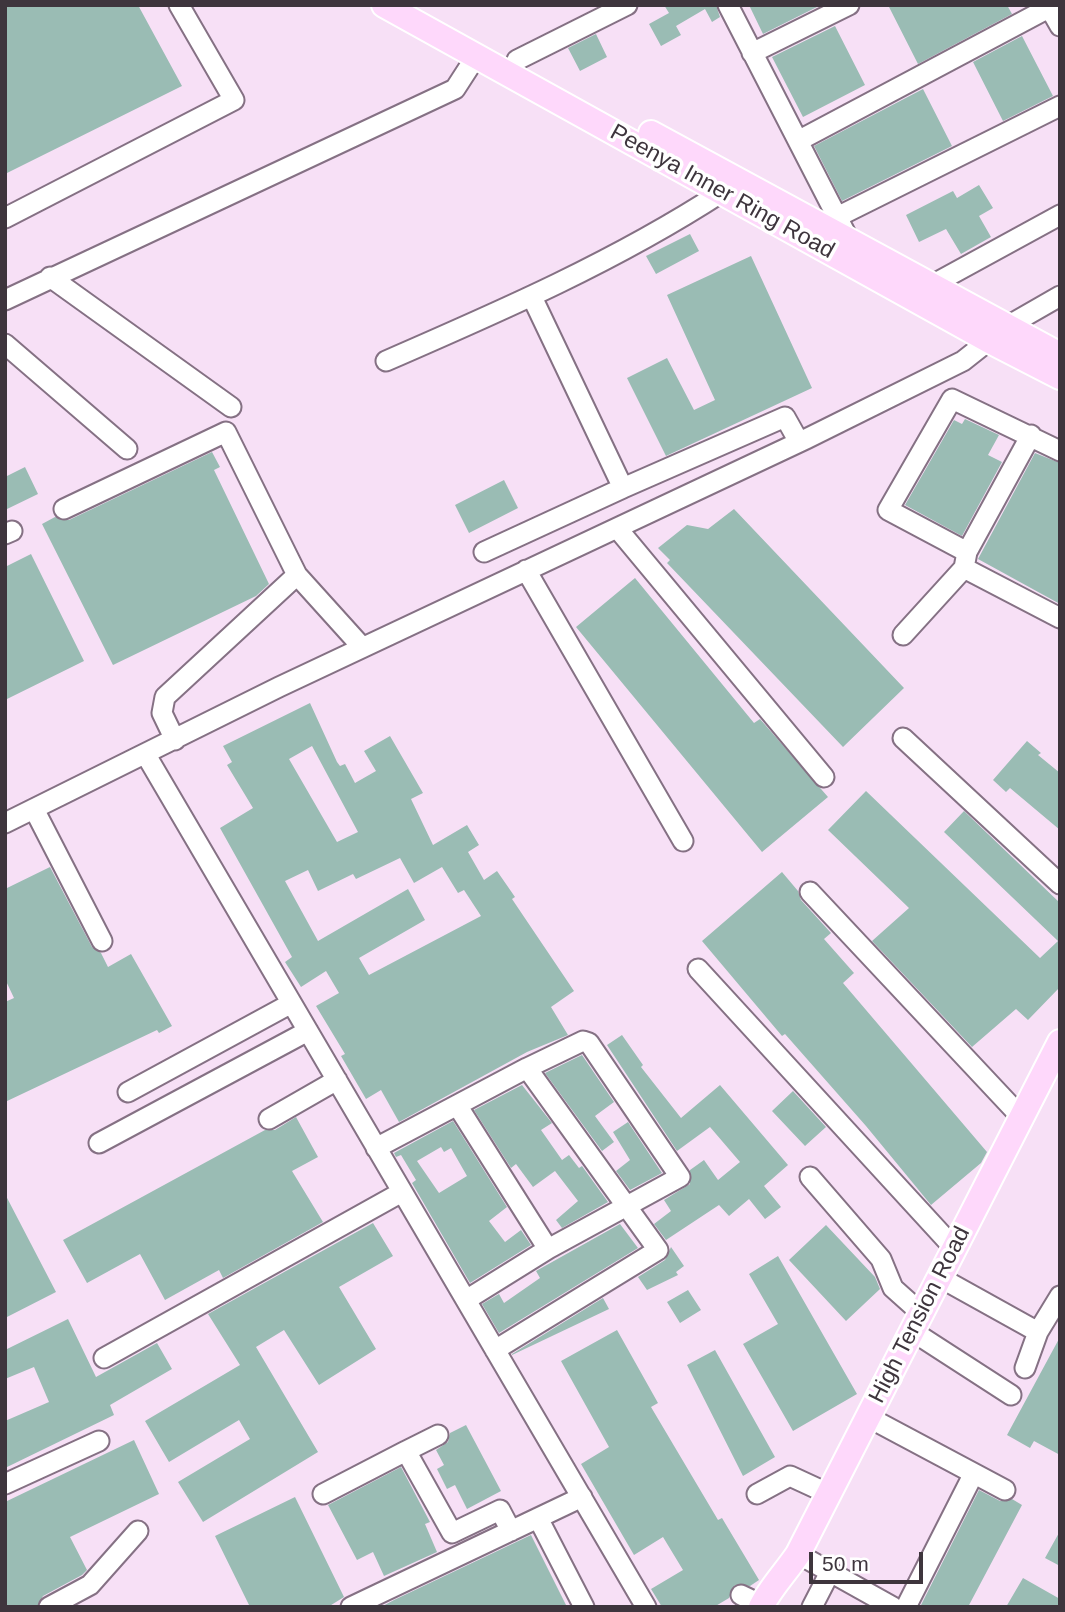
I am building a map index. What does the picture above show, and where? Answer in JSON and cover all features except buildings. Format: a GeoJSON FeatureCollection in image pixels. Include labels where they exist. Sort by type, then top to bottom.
{"type":"FeatureCollection","features":[{"type":"Feature","properties":{"kind":"main road","name":"Peenya Inner Ring Road"},"geometry":{"type":"LineString","coordinates":[[384,5],[722,192],[997,334],[1060,377]]}},
{"type":"Feature","properties":{"kind":"main road","name":"Peenya Inner Ring Road"},"geometry":{"type":"LineString","coordinates":[[417,5],[930,286],[973,321]]}},
{"type":"Feature","properties":{"kind":"main road","name":"Peenya Inner Ring Road"},"geometry":{"type":"LineString","coordinates":[[997,334],[1060,355]]}},
{"type":"Feature","properties":{"kind":"main road","name":"High Tension Road"},"geometry":{"type":"LineString","coordinates":[[763,1600],[798,1554],[1021,1117],[1057,1054]]}},
{"type":"Feature","properties":{"kind":"street"},"geometry":{"type":"LineString","coordinates":[[5,218],[234,100],[178,5]]}},
{"type":"Feature","properties":{"kind":"street"},"geometry":{"type":"LineString","coordinates":[[517,60],[627,5]]}},
{"type":"Feature","properties":{"kind":"street"},"geometry":{"type":"LineString","coordinates":[[728,5],[850,242]]}},
{"type":"Feature","properties":{"kind":"street"},"geometry":{"type":"LineString","coordinates":[[752,52],[849,5]]}},
{"type":"Feature","properties":{"kind":"street"},"geometry":{"type":"LineString","coordinates":[[798,141],[1050,6],[1060,26]]}},
{"type":"Feature","properties":{"kind":"street"},"geometry":{"type":"LineString","coordinates":[[5,300],[455,89],[477,55]]}},
{"type":"Feature","properties":{"kind":"street"},"geometry":{"type":"LineString","coordinates":[[837,217],[1060,106]]}},
{"type":"Feature","properties":{"kind":"street"},"geometry":{"type":"LineString","coordinates":[[386,361],[532,297],[683,217],[722,192]]}},
{"type":"Feature","properties":{"kind":"street"},"geometry":{"type":"LineString","coordinates":[[930,286],[1060,215]]}},
{"type":"Feature","properties":{"kind":"street"},"geometry":{"type":"LineString","coordinates":[[50,277],[231,407]]}},
{"type":"Feature","properties":{"kind":"street"},"geometry":{"type":"LineString","coordinates":[[5,823],[362,647],[799,442],[963,361],[997,334],[1060,296]]}},
{"type":"Feature","properties":{"kind":"street"},"geometry":{"type":"LineString","coordinates":[[532,297],[623,488]]}},
{"type":"Feature","properties":{"kind":"street"},"geometry":{"type":"LineString","coordinates":[[5,344],[127,449]]}},
{"type":"Feature","properties":{"kind":"street"},"geometry":{"type":"LineString","coordinates":[[1060,450],[952,399],[888,510],[1060,618]]}},
{"type":"Feature","properties":{"kind":"street"},"geometry":{"type":"LineString","coordinates":[[484,552],[785,416],[799,442]]}},
{"type":"Feature","properties":{"kind":"street"},"geometry":{"type":"LineString","coordinates":[[64,509],[226,432],[297,575],[362,647]]}},
{"type":"Feature","properties":{"kind":"street"},"geometry":{"type":"LineString","coordinates":[[903,635],[965,560],[1031,435]]}},
{"type":"Feature","properties":{"kind":"street"},"geometry":{"type":"LineString","coordinates":[[617,528],[824,777]]}},
{"type":"Feature","properties":{"kind":"street"},"geometry":{"type":"LineString","coordinates":[[526,570],[683,841]]}},
{"type":"Feature","properties":{"kind":"street"},"geometry":{"type":"LineString","coordinates":[[175,740],[162,713],[165,697],[297,575]]}},
{"type":"Feature","properties":{"kind":"street"},"geometry":{"type":"LineString","coordinates":[[903,738],[1060,884]]}},
{"type":"Feature","properties":{"kind":"street"},"geometry":{"type":"LineString","coordinates":[[146,755],[646,1607]]}},
{"type":"Feature","properties":{"kind":"street"},"geometry":{"type":"LineString","coordinates":[[34,810],[102,941]]}},
{"type":"Feature","properties":{"kind":"street"},"geometry":{"type":"LineString","coordinates":[[810,892],[1021,1117]]}},
{"type":"Feature","properties":{"kind":"street"},"geometry":{"type":"LineString","coordinates":[[698,969],[954,1248]]}},
{"type":"Feature","properties":{"kind":"street"},"geometry":{"type":"LineString","coordinates":[[128,1093],[290,1004]]}},
{"type":"Feature","properties":{"kind":"street"},"geometry":{"type":"LineString","coordinates":[[99,1143],[308,1031]]}},
{"type":"Feature","properties":{"kind":"street"},"geometry":{"type":"LineString","coordinates":[[376,1148],[583,1041],[589,1043],[680,1177],[548,1249],[466,1300]]}},
{"type":"Feature","properties":{"kind":"street"},"geometry":{"type":"LineString","coordinates":[[495,1350],[658,1250],[527,1068]]}},
{"type":"Feature","properties":{"kind":"street"},"geometry":{"type":"LineString","coordinates":[[269,1119],[337,1080]]}},
{"type":"Feature","properties":{"kind":"street"},"geometry":{"type":"LineString","coordinates":[[457,1105],[548,1249]]}},
{"type":"Feature","properties":{"kind":"street"},"geometry":{"type":"LineString","coordinates":[[810,1177],[881,1259],[893,1288],[917,1322],[1011,1395]]}},
{"type":"Feature","properties":{"kind":"street"},"geometry":{"type":"LineString","coordinates":[[104,1358],[402,1192]]}},
{"type":"Feature","properties":{"kind":"street"},"geometry":{"type":"LineString","coordinates":[[939,1277],[1038,1332]]}},
{"type":"Feature","properties":{"kind":"street"},"geometry":{"type":"LineString","coordinates":[[1025,1368],[1038,1332],[1059,1296]]}},
{"type":"Feature","properties":{"kind":"street"},"geometry":{"type":"LineString","coordinates":[[868,1417],[1005,1490]]}},
{"type":"Feature","properties":{"kind":"street"},"geometry":{"type":"LineString","coordinates":[[323,1493],[438,1435]]}},
{"type":"Feature","properties":{"kind":"street"},"geometry":{"type":"LineString","coordinates":[[5,1484],[99,1441]]}},
{"type":"Feature","properties":{"kind":"street"},"geometry":{"type":"LineString","coordinates":[[406,1451],[452,1533],[500,1510],[510,1531]]}},
{"type":"Feature","properties":{"kind":"street"},"geometry":{"type":"LineString","coordinates":[[5,1497],[83,1461]]}},
{"type":"Feature","properties":{"kind":"street"},"geometry":{"type":"LineString","coordinates":[[906,1607],[973,1475]]}},
{"type":"Feature","properties":{"kind":"street"},"geometry":{"type":"LineString","coordinates":[[757,1494],[790,1476],[829,1494]]}},
{"type":"Feature","properties":{"kind":"street"},"geometry":{"type":"LineString","coordinates":[[351,1607],[582,1497]]}},
{"type":"Feature","properties":{"kind":"street"},"geometry":{"type":"LineString","coordinates":[[538,1518],[584,1607]]}},
{"type":"Feature","properties":{"kind":"street"},"geometry":{"type":"LineString","coordinates":[[49,1607],[90,1585],[138,1531]]}},
{"type":"Feature","properties":{"kind":"street"},"geometry":{"type":"LineString","coordinates":[[798,1554],[893,1607]]}},
{"type":"Feature","properties":{"kind":"street"},"geometry":{"type":"LineString","coordinates":[[812,1607],[830,1572]]}}]}
